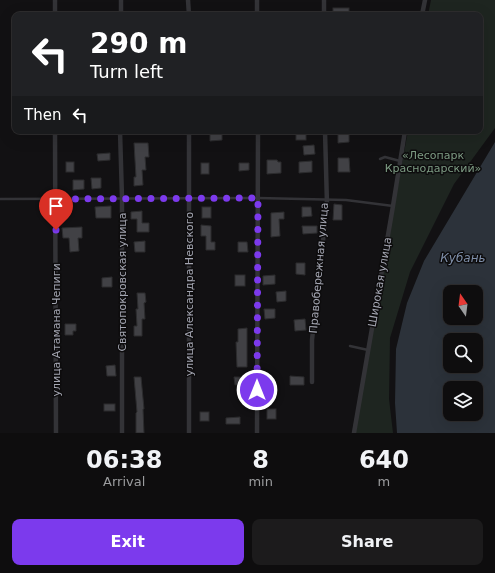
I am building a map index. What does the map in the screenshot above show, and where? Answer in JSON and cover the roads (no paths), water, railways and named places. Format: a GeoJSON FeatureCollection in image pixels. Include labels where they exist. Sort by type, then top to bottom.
{"type":"FeatureCollection","features":[{"type":"Feature","properties":{"kind":"street"},"geometry":{"type":"LineString","coordinates":[[55,0],[55,12]]}},
{"type":"Feature","properties":{"kind":"street"},"geometry":{"type":"LineString","coordinates":[[121,0],[121,12]]}},
{"type":"Feature","properties":{"kind":"street"},"geometry":{"type":"LineString","coordinates":[[188,0],[188,12]]}},
{"type":"Feature","properties":{"kind":"street"},"geometry":{"type":"LineString","coordinates":[[257,0],[257,12]]}},
{"type":"Feature","properties":{"kind":"street"},"geometry":{"type":"LineString","coordinates":[[324,0],[324,12]]}},
{"type":"Feature","properties":{"kind":"street"},"geometry":{"type":"LineString","coordinates":[[423,12],[425,0]]}},
{"type":"Feature","properties":{"kind":"street","name":"улица Атамана Чепиги"},"geometry":{"type":"LineString","coordinates":[[55,134],[56,433]]}},
{"type":"Feature","properties":{"kind":"street","name":"Святопокровская улица"},"geometry":{"type":"LineString","coordinates":[[120,134],[122,198],[122,433]]}},
{"type":"Feature","properties":{"kind":"street","name":"улица Александра Невского"},"geometry":{"type":"LineString","coordinates":[[189,134],[189,433]]}},
{"type":"Feature","properties":{"kind":"street"},"geometry":{"type":"LineString","coordinates":[[257,433],[258,134]]}},
{"type":"Feature","properties":{"kind":"street","name":"Правобережная улица"},"geometry":{"type":"LineString","coordinates":[[312,382],[312,340],[327,205],[325,134]]}},
{"type":"Feature","properties":{"kind":"street","name":"Широкая улица"},"geometry":{"type":"LineString","coordinates":[[354,433],[404,134]]}},
{"type":"Feature","properties":{"kind":"lane"},"geometry":{"type":"LineString","coordinates":[[380,159],[385,158],[400,161]]}},
{"type":"Feature","properties":{"kind":"lane"},"geometry":{"type":"LineString","coordinates":[[0,199],[326,199],[393,206]]}},
{"type":"Feature","properties":{"kind":"lane"},"geometry":{"type":"LineString","coordinates":[[350,346],[368,350]]}},
{"type":"Feature","properties":{"kind":"water","name":"Кубань"},"geometry":{"type":"Polygon","coordinates":[[[495,142],[495,433],[397,433],[395,403],[396,349],[407,303],[424,261],[495,142]]]}},
{"type":"Feature","properties":{"kind":"park label","name":"«Лесопарк Краснодарский»"},"geometry":{"type":"Point","coordinates":[433,161]}}]}
